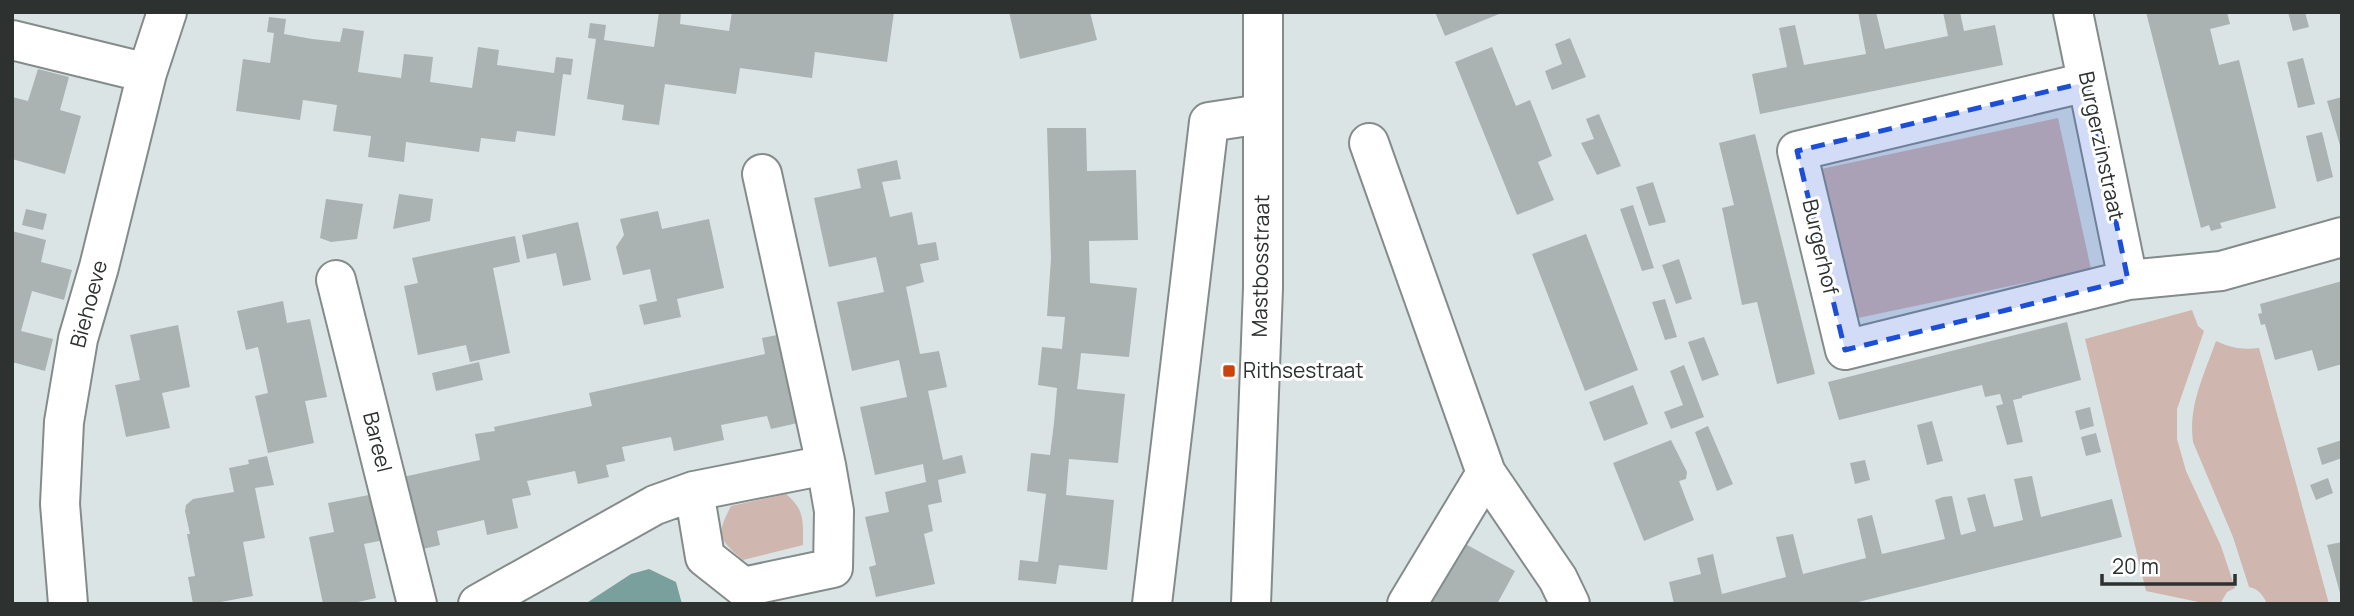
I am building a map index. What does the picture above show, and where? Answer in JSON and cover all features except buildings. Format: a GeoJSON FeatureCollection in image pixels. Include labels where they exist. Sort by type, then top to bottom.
{"type":"FeatureCollection","features":[{"type":"Feature","properties":{"kind":"street","name":"Biehoeve"},"geometry":{"type":"LineString","coordinates":[[68,604],[60,504],[64,422],[78,340],[147,73],[167,12]]}},
{"type":"Feature","properties":{"kind":"street","name":"Mastbosstraat"},"geometry":{"type":"LineString","coordinates":[[1251,604],[1263,288],[1263,12]]}},
{"type":"Feature","properties":{"kind":"street","name":"Burgerzinstraat"},"geometry":{"type":"LineString","coordinates":[[2073,12],[2128,280]]}},
{"type":"Feature","properties":{"kind":"street"},"geometry":{"type":"LineString","coordinates":[[12,40],[147,73]]}},
{"type":"Feature","properties":{"kind":"street","name":"Burgerhof"},"geometry":{"type":"LineString","coordinates":[[2087,82],[1797,151],[1844,350],[2128,280]]}},
{"type":"Feature","properties":{"kind":"street"},"geometry":{"type":"LineString","coordinates":[[1152,604],[1209,122],[1262,114]]}},
{"type":"Feature","properties":{"kind":"street"},"geometry":{"type":"LineString","coordinates":[[1368,143],[1486,473],[1558,579],[1570,604]]}},
{"type":"Feature","properties":{"kind":"street"},"geometry":{"type":"LineString","coordinates":[[694,491],[705,557],[743,587],[832,568],[834,511],[826,465],[762,174]]}},
{"type":"Feature","properties":{"kind":"street"},"geometry":{"type":"LineString","coordinates":[[2128,280],[2221,271],[2342,237]]}},
{"type":"Feature","properties":{"kind":"street","name":"Bareel"},"geometry":{"type":"LineString","coordinates":[[336,280],[417,604]]}},
{"type":"Feature","properties":{"kind":"street"},"geometry":{"type":"LineString","coordinates":[[478,604],[655,505],[694,491],[826,465]]}},
{"type":"Feature","properties":{"kind":"street"},"geometry":{"type":"LineString","coordinates":[[1407,604],[1486,473]]}},
{"type":"Feature","properties":{"kind":"highlighted area"},"geometry":{"type":"Polygon","coordinates":[[[2087,82],[2128,280],[1845,350],[1797,151],[2087,82]]]}},
{"type":"Feature","properties":{"kind":"shaded area"},"geometry":{"type":"Polygon","coordinates":[[[2058,118],[2091,269],[1853,319],[1821,169],[2058,118]]]}},
{"type":"Feature","properties":{"kind":"shaded area"},"geometry":{"type":"Polygon","coordinates":[[[2192,310],[2198,326],[2204,331],[2177,409],[2177,439],[2186,471],[2221,546],[2235,588],[2227,592],[2220,604],[2146,591],[2085,339],[2192,310]]]}},
{"type":"Feature","properties":{"kind":"shaded area"},"geometry":{"type":"Polygon","coordinates":[[[2216,341],[2237,348],[2259,348],[2329,604],[2267,604],[2260,593],[2249,587],[2233,537],[2193,442],[2195,403],[2216,341]]]}},
{"type":"Feature","properties":{"kind":"shaded area"},"geometry":{"type":"Polygon","coordinates":[[[786,494],[797,505],[802,516],[803,545],[743,560],[728,547],[722,536],[723,524],[731,506],[786,494]]]}},
{"type":"Feature","properties":{"kind":"water"},"geometry":{"type":"Polygon","coordinates":[[[649,569],[676,582],[682,604],[585,604],[631,574],[649,569]]]}},
{"type":"Feature","properties":{"kind":"place","name":"Rithsestraat"},"geometry":{"type":"Point","coordinates":[1229,371]}}]}
